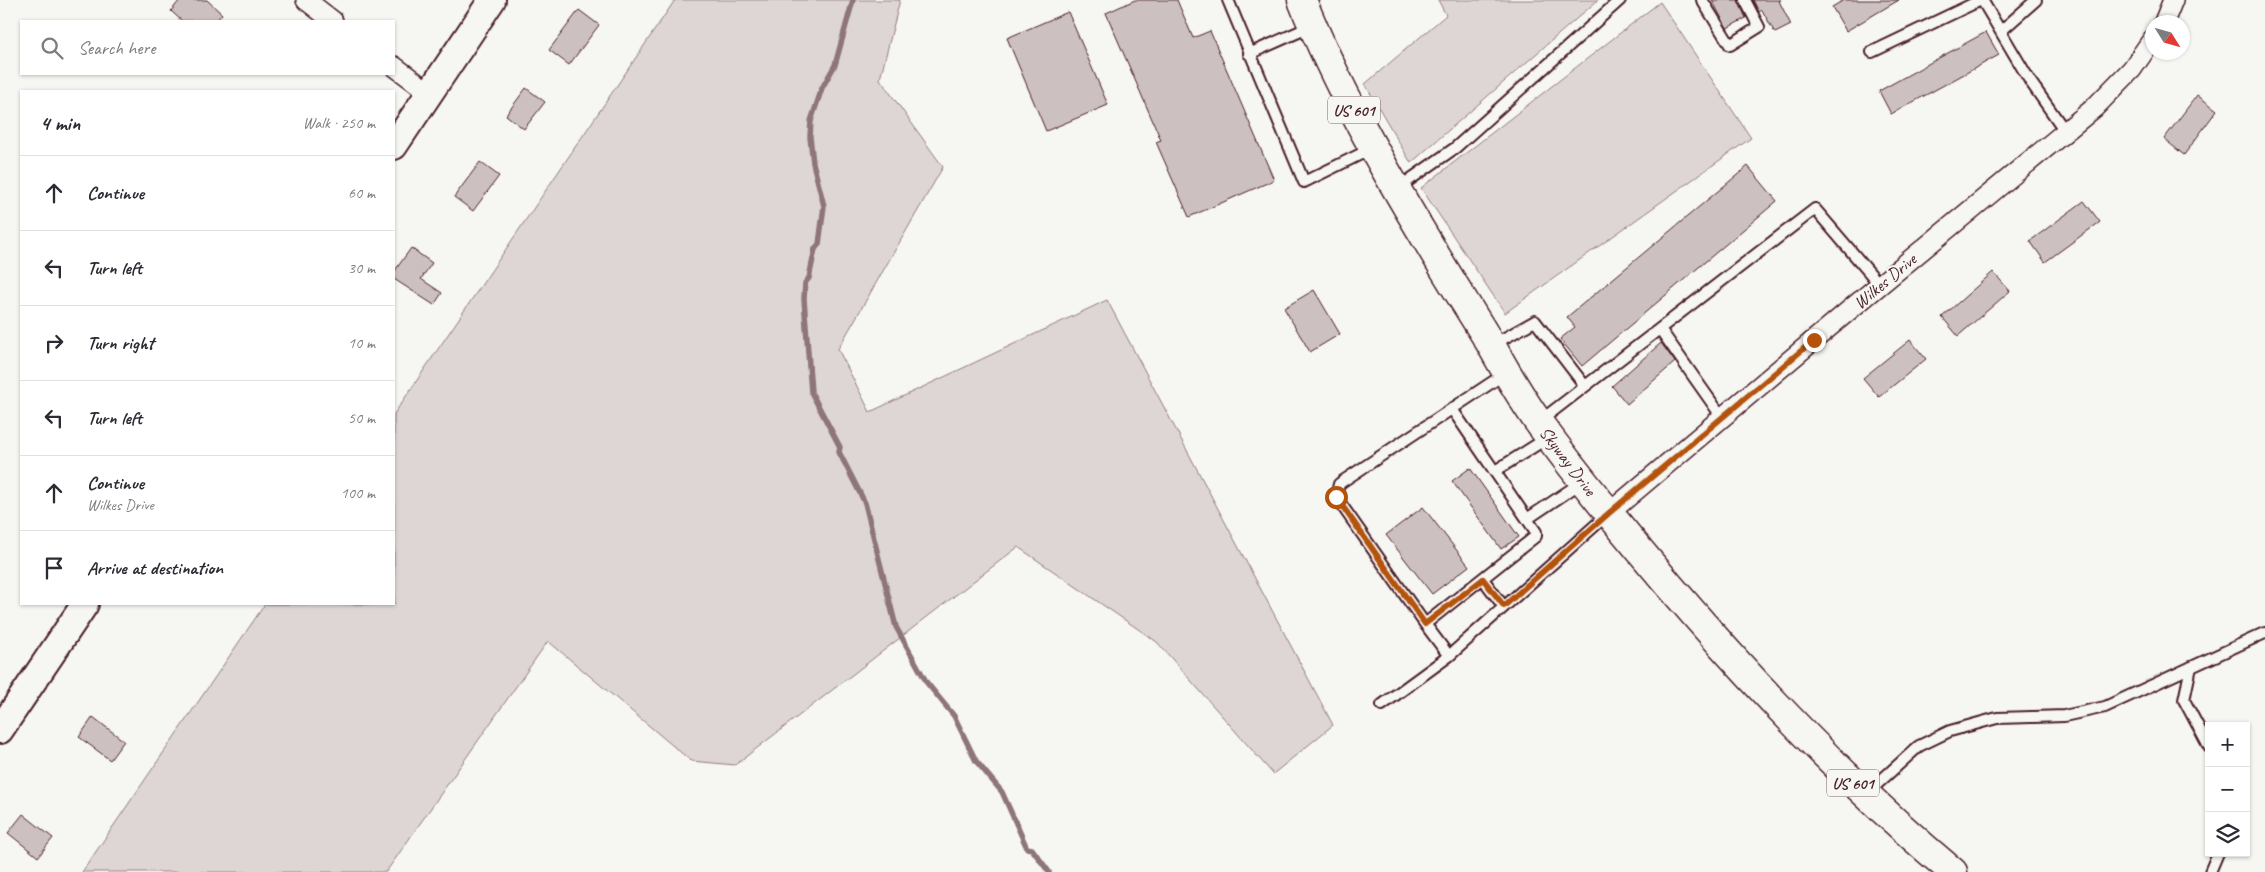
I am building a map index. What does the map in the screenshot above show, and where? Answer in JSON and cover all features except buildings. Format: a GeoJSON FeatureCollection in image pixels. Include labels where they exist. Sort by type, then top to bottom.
{"type":"FeatureCollection","features":[{"type":"Feature","properties":{"kind":"highway","name":"Skyway Drive"},"geometry":{"type":"LineString","coordinates":[[1302,0],[1312,26],[1397,189],[1465,306],[1544,429],[1644,558],[1759,687],[1865,794],[1953,872]]}},
{"type":"Feature","properties":{"kind":"street"},"geometry":{"type":"LineString","coordinates":[[306,0],[332,20]]}},
{"type":"Feature","properties":{"kind":"street"},"geometry":{"type":"LineString","coordinates":[[395,145],[492,0]]}},
{"type":"Feature","properties":{"kind":"street"},"geometry":{"type":"LineString","coordinates":[[2167,15],[2173,0]]}},
{"type":"Feature","properties":{"kind":"street","name":"Wilkes Drive"},"geometry":{"type":"LineString","coordinates":[[1609,513],[2094,108],[2126,75],[2145,49]]}},
{"type":"Feature","properties":{"kind":"street"},"geometry":{"type":"LineString","coordinates":[[395,67],[430,93]]}},
{"type":"Feature","properties":{"kind":"street"},"geometry":{"type":"LineString","coordinates":[[0,730],[84,605]]}},
{"type":"Feature","properties":{"kind":"lane"},"geometry":{"type":"LineString","coordinates":[[1228,0],[1304,182],[1374,148]]}},
{"type":"Feature","properties":{"kind":"lane"},"geometry":{"type":"LineString","coordinates":[[1397,189],[1455,148],[1620,0]]}},
{"type":"Feature","properties":{"kind":"lane"},"geometry":{"type":"LineString","coordinates":[[1702,0],[1730,45],[1759,28],[1745,0]]}},
{"type":"Feature","properties":{"kind":"lane"},"geometry":{"type":"LineString","coordinates":[[1872,52],[1981,0],[2030,81],[2065,131]]}},
{"type":"Feature","properties":{"kind":"lane"},"geometry":{"type":"LineString","coordinates":[[2000,31],[2036,0]]}},
{"type":"Feature","properties":{"kind":"lane"},"geometry":{"type":"LineString","coordinates":[[1249,54],[1312,26]]}},
{"type":"Feature","properties":{"kind":"lane"},"geometry":{"type":"LineString","coordinates":[[1495,472],[1544,429],[1585,386],[1815,209],[1880,285]]}},
{"type":"Feature","properties":{"kind":"lane"},"geometry":{"type":"LineString","coordinates":[[1491,345],[1535,321],[1585,386]]}},
{"type":"Feature","properties":{"kind":"lane"},"geometry":{"type":"LineString","coordinates":[[1660,329],[1722,417]]}},
{"type":"Feature","properties":{"kind":"lane"},"geometry":{"type":"LineString","coordinates":[[1449,656],[1336,497],[1337,488],[1343,481],[1507,372]]}},
{"type":"Feature","properties":{"kind":"lane"},"geometry":{"type":"LineString","coordinates":[[1425,624],[1534,539],[1536,532],[1452,408]]}},
{"type":"Feature","properties":{"kind":"lane"},"geometry":{"type":"LineString","coordinates":[[1527,519],[1583,481]]}},
{"type":"Feature","properties":{"kind":"lane"},"geometry":{"type":"LineString","coordinates":[[1382,706],[1449,656],[1609,513]]}},
{"type":"Feature","properties":{"kind":"lane"},"geometry":{"type":"LineString","coordinates":[[1483,579],[1504,606]]}},
{"type":"Feature","properties":{"kind":"lane"},"geometry":{"type":"LineString","coordinates":[[1865,794],[1918,746],[1950,731],[1997,718],[2064,716],[2105,707],[2265,633]]}},
{"type":"Feature","properties":{"kind":"lane"},"geometry":{"type":"LineString","coordinates":[[2191,667],[2184,700],[2205,739]]}},
{"type":"Feature","properties":{"kind":"lane"},"geometry":{"type":"LineString","coordinates":[[2210,872],[2216,857]]}},
{"type":"Feature","properties":{"kind":"shaded area"},"geometry":{"type":"Polygon","coordinates":[[[675,0],[900,0],[880,79],[943,167],[838,349],[870,412],[1107,300],[1333,725],[1273,774],[1157,642],[1018,547],[735,765],[691,761],[548,641],[386,872],[82,872],[264,605],[395,605],[395,413],[675,0]]]}},
{"type":"Feature","properties":{"kind":"shaded area"},"geometry":{"type":"Polygon","coordinates":[[[1438,0],[1598,0],[1411,163],[1365,84],[1446,15],[1438,0]]]}},
{"type":"Feature","properties":{"kind":"shaded area"},"geometry":{"type":"Polygon","coordinates":[[[1660,2],[1751,138],[1505,313],[1421,188],[1660,2]]]}},
{"type":"Feature","properties":{"kind":"waterway"},"geometry":{"type":"LineString","coordinates":[[853,0],[835,65],[822,88],[811,121],[810,137],[813,163],[824,206],[819,244],[815,249],[809,278],[805,283],[804,299],[811,392],[840,447],[839,452],[865,503],[896,627],[927,683],[954,716],[976,761],[1002,792],[1027,848],[1032,849],[1049,872]]}},
{"type":"Feature","properties":{"kind":"route"},"geometry":{"type":"LineString","coordinates":[[1336,497],[1425,624],[1483,579],[1504,606],[1609,513],[1814,340]]}}]}
